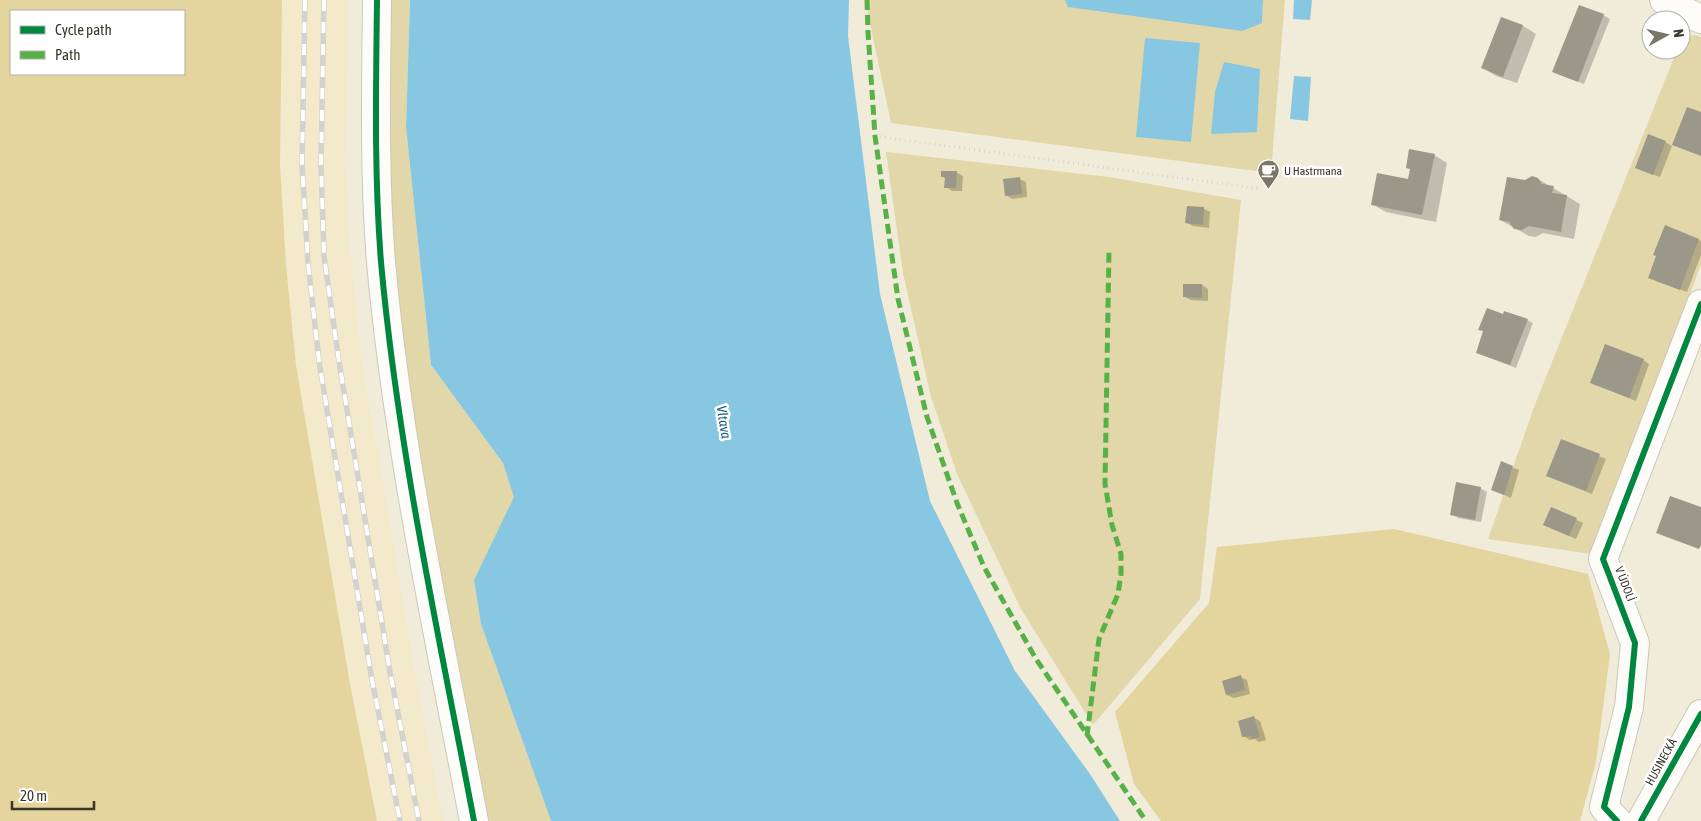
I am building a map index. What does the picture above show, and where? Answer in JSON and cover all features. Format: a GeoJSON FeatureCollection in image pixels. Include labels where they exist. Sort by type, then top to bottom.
{"type":"FeatureCollection","features":[{"type":"Feature","properties":{"kind":"street"},"geometry":{"type":"LineString","coordinates":[[377,0],[375,133],[381,261],[400,428],[474,821]]}},
{"type":"Feature","properties":{"kind":"street"},"geometry":{"type":"LineString","coordinates":[[1664,0],[1701,19]]}},
{"type":"Feature","properties":{"kind":"street","name":"V ÚDOLÍ"},"geometry":{"type":"LineString","coordinates":[[1617,821],[1604,807],[1629,707],[1635,643],[1603,559],[1701,304]]}},
{"type":"Feature","properties":{"kind":"street","name":"HUSINECKÁ"},"geometry":{"type":"LineString","coordinates":[[1641,821],[1701,714]]}},
{"type":"Feature","properties":{"kind":"path"},"geometry":{"type":"LineString","coordinates":[[875,136],[1260,189]]}},
{"type":"Feature","properties":{"kind":"shaded area"},"geometry":{"type":"Polygon","coordinates":[[[0,0],[282,0],[280,164],[286,265],[296,365],[350,684],[377,821],[0,821],[0,0]]]}},
{"type":"Feature","properties":{"kind":"shaded area"},"geometry":{"type":"Polygon","coordinates":[[[282,0],[348,0],[345,163],[351,259],[361,356],[415,672],[443,821],[377,821],[350,684],[296,365],[286,265],[280,164],[282,0]]]}},
{"type":"Feature","properties":{"kind":"shaded area"},"geometry":{"type":"Polygon","coordinates":[[[382,0],[410,0],[406,127],[431,365],[503,463],[515,497],[474,580],[481,624],[551,821],[482,821],[386,259],[382,0]]]}},
{"type":"Feature","properties":{"kind":"shaded area"},"geometry":{"type":"Polygon","coordinates":[[[869,0],[1065,0],[1069,7],[1262,23],[1263,0],[1285,0],[1271,173],[891,123],[868,14],[869,0]]]}},
{"type":"Feature","properties":{"kind":"shaded area"},"geometry":{"type":"Polygon","coordinates":[[[1691,36],[1701,37],[1701,265],[1591,554],[1488,539],[1534,407],[1673,60],[1691,60],[1691,36]]]}},
{"type":"Feature","properties":{"kind":"shaded area"},"geometry":{"type":"Polygon","coordinates":[[[886,152],[1109,177],[1241,200],[1200,599],[1093,725],[1021,609],[957,474],[931,397],[903,273],[886,152]]]}},
{"type":"Feature","properties":{"kind":"shaded area"},"geometry":{"type":"Polygon","coordinates":[[[1394,529],[1588,574],[1610,654],[1596,762],[1580,821],[1161,821],[1134,784],[1115,712],[1209,603],[1217,547],[1394,529]]]}},
{"type":"Feature","properties":{"kind":"water","name":"Vltava"},"geometry":{"type":"Polygon","coordinates":[[[410,0],[849,0],[848,36],[880,294],[930,501],[1015,671],[1090,774],[1120,821],[551,821],[481,624],[474,580],[514,497],[503,463],[431,365],[406,127],[410,0]]]}},
{"type":"Feature","properties":{"kind":"water"},"geometry":{"type":"Polygon","coordinates":[[[1065,0],[1263,0],[1262,23],[1242,31],[1068,7],[1065,0]]]}},
{"type":"Feature","properties":{"kind":"water"},"geometry":{"type":"Polygon","coordinates":[[[1294,0],[1312,0],[1310,20],[1293,19],[1294,0]]]}},
{"type":"Feature","properties":{"kind":"water"},"geometry":{"type":"Polygon","coordinates":[[[1145,38],[1200,43],[1191,142],[1136,137],[1145,38]]]}},
{"type":"Feature","properties":{"kind":"water"},"geometry":{"type":"Polygon","coordinates":[[[1224,62],[1260,69],[1257,132],[1211,134],[1215,92],[1224,62]]]}},
{"type":"Feature","properties":{"kind":"water"},"geometry":{"type":"Polygon","coordinates":[[[1294,76],[1311,77],[1308,121],[1290,119],[1294,76]]]}},
{"type":"Feature","properties":{"kind":"building"},"geometry":{"type":"Polygon","coordinates":[[[1579,5],[1604,14],[1578,82],[1552,72],[1579,5]]]}},
{"type":"Feature","properties":{"kind":"building"},"geometry":{"type":"Polygon","coordinates":[[[1501,17],[1523,25],[1503,77],[1481,68],[1501,17]]]}},
{"type":"Feature","properties":{"kind":"building"},"geometry":{"type":"Polygon","coordinates":[[[1687,107],[1701,112],[1701,156],[1672,145],[1687,107]]]}},
{"type":"Feature","properties":{"kind":"building"},"geometry":{"type":"Polygon","coordinates":[[[1648,134],[1666,141],[1653,175],[1635,168],[1648,134]]]}},
{"type":"Feature","properties":{"kind":"building"},"geometry":{"type":"Polygon","coordinates":[[[1409,149],[1435,154],[1422,215],[1371,205],[1377,173],[1408,179],[1410,169],[1406,168],[1409,149]]]}},
{"type":"Feature","properties":{"kind":"building"},"geometry":{"type":"Polygon","coordinates":[[[941,171],[957,171],[956,188],[944,188],[945,177],[941,177],[941,171]]]}},
{"type":"Feature","properties":{"kind":"building"},"geometry":{"type":"Polygon","coordinates":[[[1532,176],[1538,178],[1542,184],[1554,186],[1552,193],[1567,195],[1561,232],[1529,226],[1522,230],[1514,229],[1509,222],[1499,220],[1507,177],[1525,180],[1532,176]]]}},
{"type":"Feature","properties":{"kind":"building"},"geometry":{"type":"Polygon","coordinates":[[[1020,177],[1022,194],[1005,196],[1003,179],[1020,177]]]}},
{"type":"Feature","properties":{"kind":"building"},"geometry":{"type":"Polygon","coordinates":[[[1187,206],[1204,207],[1203,225],[1185,223],[1187,206]]]}},
{"type":"Feature","properties":{"kind":"building"},"geometry":{"type":"Polygon","coordinates":[[[1665,225],[1699,239],[1680,290],[1648,278],[1656,256],[1653,255],[1665,225]]]}},
{"type":"Feature","properties":{"kind":"building"},"geometry":{"type":"Polygon","coordinates":[[[1183,284],[1202,284],[1202,298],[1183,297],[1183,284]]]}},
{"type":"Feature","properties":{"kind":"building"},"geometry":{"type":"Polygon","coordinates":[[[1487,308],[1503,314],[1504,311],[1528,319],[1510,365],[1476,353],[1483,331],[1478,330],[1487,308]]]}},
{"type":"Feature","properties":{"kind":"building"},"geometry":{"type":"Polygon","coordinates":[[[1605,344],[1644,359],[1629,398],[1590,383],[1605,344]]]}},
{"type":"Feature","properties":{"kind":"building"},"geometry":{"type":"Polygon","coordinates":[[[1561,439],[1600,454],[1586,491],[1546,476],[1561,439]]]}},
{"type":"Feature","properties":{"kind":"building"},"geometry":{"type":"Polygon","coordinates":[[[1501,461],[1513,466],[1504,495],[1491,490],[1501,461]]]}},
{"type":"Feature","properties":{"kind":"building"},"geometry":{"type":"Polygon","coordinates":[[[1456,482],[1481,487],[1475,520],[1450,515],[1456,482]]]}},
{"type":"Feature","properties":{"kind":"building"},"geometry":{"type":"Polygon","coordinates":[[[1670,496],[1701,507],[1701,545],[1699,549],[1656,533],[1670,496]]]}},
{"type":"Feature","properties":{"kind":"building"},"geometry":{"type":"Polygon","coordinates":[[[1551,507],[1577,518],[1569,536],[1543,525],[1551,507]]]}},
{"type":"Feature","properties":{"kind":"building"},"geometry":{"type":"Polygon","coordinates":[[[1241,675],[1245,690],[1226,695],[1222,681],[1241,675]]]}},
{"type":"Feature","properties":{"kind":"building"},"geometry":{"type":"Polygon","coordinates":[[[1254,716],[1260,737],[1252,739],[1250,736],[1242,737],[1238,721],[1254,716]]]}},
{"type":"Feature","properties":{"kind":"railway"},"geometry":{"type":"LineString","coordinates":[[305,0],[302,164],[308,263],[319,361],[372,680],[400,821]]}},
{"type":"Feature","properties":{"kind":"railway"},"geometry":{"type":"LineString","coordinates":[[324,0],[321,164],[324,256],[338,355],[390,672],[419,821]]}},
{"type":"Feature","properties":{"kind":"marked path"},"geometry":{"type":"LineString","coordinates":[[867,0],[875,136],[898,299],[927,417],[957,503],[984,567],[1036,659],[1146,821]]}},
{"type":"Feature","properties":{"kind":"marked path"},"geometry":{"type":"LineString","coordinates":[[1087,736],[1099,639],[1118,594],[1121,574],[1121,554],[1112,525],[1105,484],[1109,249]]}},
{"type":"Feature","properties":{"kind":"cycle path"},"geometry":{"type":"LineString","coordinates":[[377,0],[377,197],[388,332],[421,543],[474,821]]}},
{"type":"Feature","properties":{"kind":"cycle path"},"geometry":{"type":"LineString","coordinates":[[1617,821],[1604,807],[1629,707],[1635,643],[1603,559],[1701,304]]}},
{"type":"Feature","properties":{"kind":"cycle path"},"geometry":{"type":"LineString","coordinates":[[1641,821],[1701,714]]}},
{"type":"Feature","properties":{"kind":"place","name":"U Hastrmana"},"geometry":{"type":"Point","coordinates":[1268,190]}}]}
